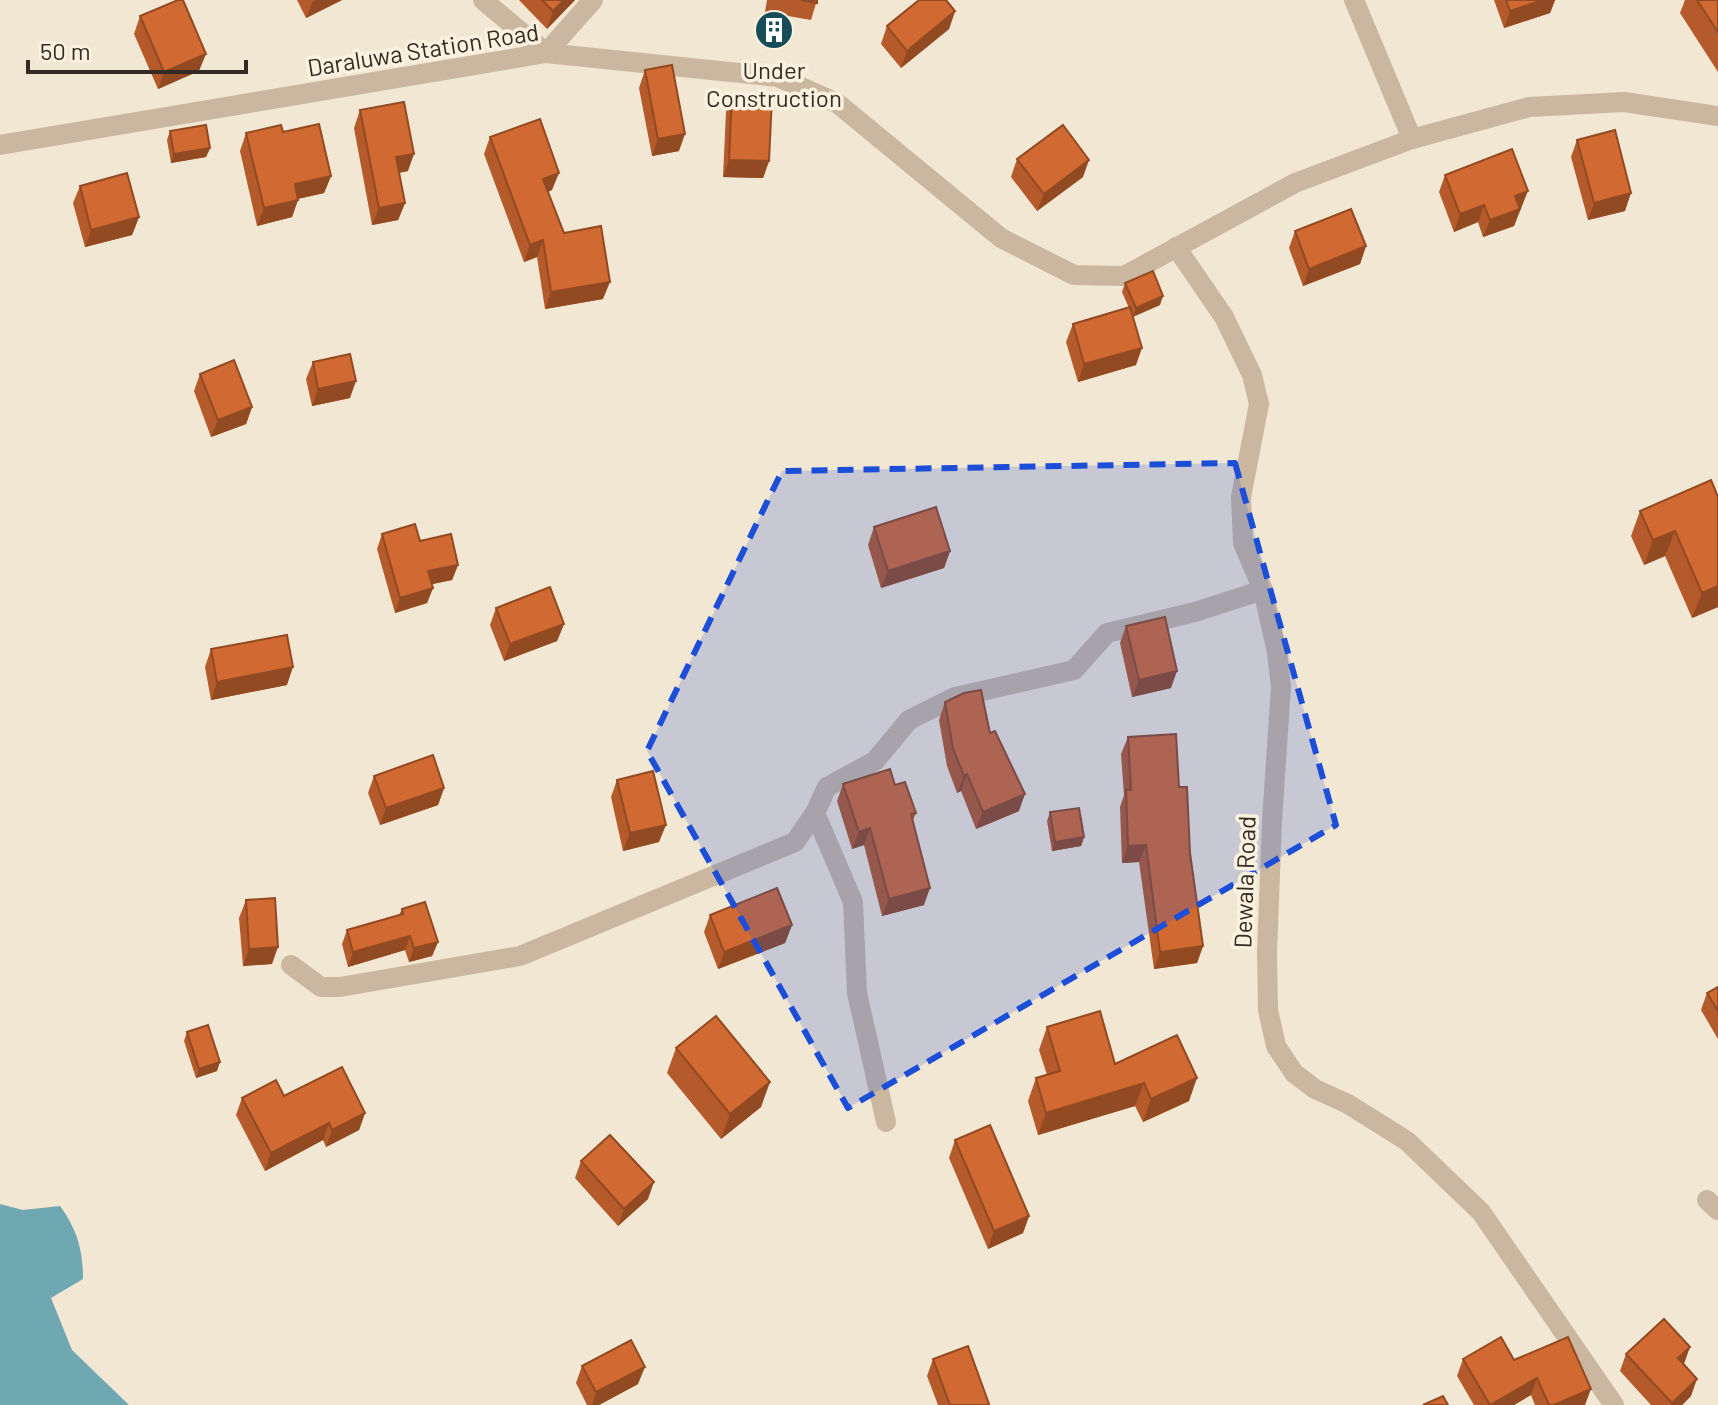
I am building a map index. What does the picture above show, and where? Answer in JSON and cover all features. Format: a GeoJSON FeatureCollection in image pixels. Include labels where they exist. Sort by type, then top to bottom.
{"type":"FeatureCollection","features":[{"type":"Feature","properties":{"kind":"street"},"geometry":{"type":"LineString","coordinates":[[483,0],[546,53],[593,0]]}},
{"type":"Feature","properties":{"kind":"street"},"geometry":{"type":"LineString","coordinates":[[1354,0],[1412,139]]}},
{"type":"Feature","properties":{"kind":"street","name":"Daraluwa Station Road"},"geometry":{"type":"LineString","coordinates":[[0,145],[546,53],[778,77],[837,103],[1001,238],[1074,275],[1124,276],[1295,183],[1412,139],[1529,107],[1624,102],[1718,116]]}},
{"type":"Feature","properties":{"kind":"street","name":"Dewala Road"},"geometry":{"type":"LineString","coordinates":[[1176,247],[1224,317],[1252,375],[1259,404],[1241,497],[1243,543],[1263,590],[1277,652],[1281,687],[1267,953],[1268,1010],[1276,1046],[1294,1073],[1315,1089],[1348,1104],[1407,1141],[1481,1212],[1614,1405]]}},
{"type":"Feature","properties":{"kind":"street"},"geometry":{"type":"LineString","coordinates":[[291,965],[321,987],[340,987],[520,956],[795,842],[815,813],[827,787],[875,761],[909,720],[955,697],[1074,670],[1107,633],[1195,612],[1263,590]]}},
{"type":"Feature","properties":{"kind":"street"},"geometry":{"type":"LineString","coordinates":[[815,813],[853,902],[857,993],[886,1122]]}},
{"type":"Feature","properties":{"kind":"highlighted area"},"geometry":{"type":"Polygon","coordinates":[[[1235,463],[1336,825],[848,1108],[647,751],[782,471],[1235,463]]]}},
{"type":"Feature","properties":{"kind":"water"},"geometry":{"type":"Polygon","coordinates":[[[0,1204],[23,1210],[60,1206],[66,1215],[78,1240],[83,1279],[51,1298],[72,1350],[129,1405],[0,1405],[0,1204]]]}},
{"type":"Feature","properties":{"kind":"building"},"geometry":{"type":"Polygon","coordinates":[[[183,0],[206,54],[164,72],[140,16],[183,0]]]}},
{"type":"Feature","properties":{"kind":"building"},"geometry":{"type":"Polygon","coordinates":[[[542,0],[564,0],[553,11],[542,0]]]}},
{"type":"Feature","properties":{"kind":"building"},"geometry":{"type":"Polygon","coordinates":[[[919,0],[946,0],[955,11],[907,51],[887,26],[919,0]]]}},
{"type":"Feature","properties":{"kind":"building"},"geometry":{"type":"Polygon","coordinates":[[[1506,0],[1543,0],[1510,11],[1506,0]]]}},
{"type":"Feature","properties":{"kind":"building"},"geometry":{"type":"Polygon","coordinates":[[[1697,0],[1718,0],[1718,32],[1697,0]]]}},
{"type":"Feature","properties":{"kind":"building"},"geometry":{"type":"Polygon","coordinates":[[[672,65],[685,134],[658,139],[645,70],[672,65]]]}},
{"type":"Feature","properties":{"kind":"building"},"geometry":{"type":"Polygon","coordinates":[[[732,95],[772,97],[769,161],[729,160],[732,95]]]}},
{"type":"Feature","properties":{"kind":"building"},"geometry":{"type":"Polygon","coordinates":[[[404,102],[414,154],[396,157],[405,203],[379,208],[360,110],[404,102]]]}},
{"type":"Feature","properties":{"kind":"building"},"geometry":{"type":"Polygon","coordinates":[[[540,119],[559,173],[543,179],[564,233],[601,226],[610,282],[551,292],[543,240],[530,245],[490,137],[540,119]]]}},
{"type":"Feature","properties":{"kind":"building"},"geometry":{"type":"Polygon","coordinates":[[[319,124],[331,176],[295,184],[298,200],[264,208],[246,133],[281,125],[283,132],[319,124]]]}},
{"type":"Feature","properties":{"kind":"building"},"geometry":{"type":"Polygon","coordinates":[[[206,125],[210,148],[174,154],[170,131],[206,125]]]}},
{"type":"Feature","properties":{"kind":"building"},"geometry":{"type":"Polygon","coordinates":[[[1063,125],[1089,160],[1044,194],[1017,159],[1063,125]]]}},
{"type":"Feature","properties":{"kind":"building"},"geometry":{"type":"Polygon","coordinates":[[[1615,130],[1631,193],[1594,203],[1577,140],[1615,130]]]}},
{"type":"Feature","properties":{"kind":"building"},"geometry":{"type":"Polygon","coordinates":[[[1512,149],[1528,191],[1515,196],[1520,209],[1490,220],[1484,205],[1460,214],[1445,175],[1512,149]]]}},
{"type":"Feature","properties":{"kind":"building"},"geometry":{"type":"Polygon","coordinates":[[[127,173],[139,217],[91,230],[80,186],[127,173]]]}},
{"type":"Feature","properties":{"kind":"building"},"geometry":{"type":"Polygon","coordinates":[[[1351,209],[1366,246],[1309,269],[1295,231],[1351,209]]]}},
{"type":"Feature","properties":{"kind":"building"},"geometry":{"type":"Polygon","coordinates":[[[1153,271],[1163,296],[1136,308],[1125,283],[1153,271]]]}},
{"type":"Feature","properties":{"kind":"building"},"geometry":{"type":"Polygon","coordinates":[[[1130,307],[1142,348],[1084,364],[1073,324],[1130,307]]]}},
{"type":"Feature","properties":{"kind":"building"},"geometry":{"type":"Polygon","coordinates":[[[350,354],[356,381],[318,389],[313,362],[350,354]]]}},
{"type":"Feature","properties":{"kind":"building"},"geometry":{"type":"Polygon","coordinates":[[[234,360],[252,407],[218,420],[200,374],[234,360]]]}},
{"type":"Feature","properties":{"kind":"building"},"geometry":{"type":"Polygon","coordinates":[[[1711,480],[1718,497],[1718,586],[1702,593],[1675,531],[1653,540],[1640,511],[1711,480]]]}},
{"type":"Feature","properties":{"kind":"building"},"geometry":{"type":"Polygon","coordinates":[[[936,507],[950,551],[888,571],[874,527],[936,507]]]}},
{"type":"Feature","properties":{"kind":"building"},"geometry":{"type":"Polygon","coordinates":[[[415,524],[420,541],[451,534],[458,565],[428,571],[433,588],[400,598],[382,534],[415,524]]]}},
{"type":"Feature","properties":{"kind":"building"},"geometry":{"type":"Polygon","coordinates":[[[550,587],[564,624],[510,644],[496,608],[550,587]]]}},
{"type":"Feature","properties":{"kind":"building"},"geometry":{"type":"Polygon","coordinates":[[[1165,617],[1177,671],[1139,680],[1126,626],[1165,617]]]}},
{"type":"Feature","properties":{"kind":"building"},"geometry":{"type":"Polygon","coordinates":[[[287,635],[293,667],[217,682],[211,649],[287,635]]]}},
{"type":"Feature","properties":{"kind":"building"},"geometry":{"type":"Polygon","coordinates":[[[981,690],[990,733],[995,731],[1025,794],[983,812],[953,749],[945,702],[964,693],[981,690]]]}},
{"type":"Feature","properties":{"kind":"building"},"geometry":{"type":"Polygon","coordinates":[[[1176,734],[1179,787],[1187,787],[1190,853],[1203,946],[1160,952],[1146,845],[1128,846],[1126,790],[1131,790],[1128,737],[1176,734]]]}},
{"type":"Feature","properties":{"kind":"building"},"geometry":{"type":"Polygon","coordinates":[[[433,755],[444,788],[386,808],[374,776],[433,755]]]}},
{"type":"Feature","properties":{"kind":"building"},"geometry":{"type":"Polygon","coordinates":[[[890,769],[895,785],[905,782],[916,813],[911,814],[930,888],[889,899],[870,828],[859,832],[843,784],[890,769]]]}},
{"type":"Feature","properties":{"kind":"building"},"geometry":{"type":"Polygon","coordinates":[[[653,771],[666,825],[630,833],[617,780],[653,771]]]}},
{"type":"Feature","properties":{"kind":"building"},"geometry":{"type":"Polygon","coordinates":[[[1079,808],[1084,837],[1055,842],[1050,812],[1079,808]]]}},
{"type":"Feature","properties":{"kind":"building"},"geometry":{"type":"Polygon","coordinates":[[[777,888],[792,925],[724,952],[710,915],[777,888]]]}},
{"type":"Feature","properties":{"kind":"building"},"geometry":{"type":"Polygon","coordinates":[[[275,898],[278,947],[249,949],[246,900],[275,898]]]}},
{"type":"Feature","properties":{"kind":"building"},"geometry":{"type":"Polygon","coordinates":[[[425,902],[438,942],[414,948],[410,936],[353,952],[347,930],[403,914],[402,909],[425,902]]]}},
{"type":"Feature","properties":{"kind":"building"},"geometry":{"type":"Polygon","coordinates":[[[1718,987],[1718,1011],[1707,993],[1718,987]]]}},
{"type":"Feature","properties":{"kind":"building"},"geometry":{"type":"Polygon","coordinates":[[[1100,1011],[1115,1064],[1177,1035],[1197,1078],[1151,1099],[1144,1083],[1046,1113],[1036,1078],[1060,1071],[1047,1027],[1100,1011]]]}},
{"type":"Feature","properties":{"kind":"building"},"geometry":{"type":"Polygon","coordinates":[[[716,1016],[770,1082],[730,1114],[676,1048],[716,1016]]]}},
{"type":"Feature","properties":{"kind":"building"},"geometry":{"type":"Polygon","coordinates":[[[208,1025],[220,1062],[199,1069],[187,1032],[208,1025]]]}},
{"type":"Feature","properties":{"kind":"building"},"geometry":{"type":"Polygon","coordinates":[[[342,1067],[365,1113],[332,1130],[329,1123],[271,1153],[242,1098],[276,1080],[284,1096],[342,1067]]]}},
{"type":"Feature","properties":{"kind":"building"},"geometry":{"type":"Polygon","coordinates":[[[990,1125],[1029,1216],[994,1231],[955,1140],[990,1125]]]}},
{"type":"Feature","properties":{"kind":"building"},"geometry":{"type":"Polygon","coordinates":[[[610,1135],[654,1182],[624,1209],[581,1161],[610,1135]]]}},
{"type":"Feature","properties":{"kind":"building"},"geometry":{"type":"Polygon","coordinates":[[[1664,1319],[1690,1347],[1678,1358],[1697,1379],[1672,1403],[1626,1354],[1664,1319]]]}},
{"type":"Feature","properties":{"kind":"building"},"geometry":{"type":"Polygon","coordinates":[[[1501,1337],[1514,1360],[1568,1337],[1591,1389],[1549,1405],[1537,1378],[1490,1405],[1463,1359],[1501,1337]]]}},
{"type":"Feature","properties":{"kind":"building"},"geometry":{"type":"Polygon","coordinates":[[[631,1340],[645,1367],[596,1392],[582,1366],[631,1340]]]}},
{"type":"Feature","properties":{"kind":"building"},"geometry":{"type":"Polygon","coordinates":[[[968,1346],[987,1405],[950,1405],[933,1359],[968,1346]]]}},
{"type":"Feature","properties":{"kind":"building"},"geometry":{"type":"Polygon","coordinates":[[[1443,1396],[1448,1405],[1423,1405],[1443,1396]]]}},
{"type":"Feature","properties":{"kind":"place","name":"Under Construction"},"geometry":{"type":"Point","coordinates":[774,30]}}]}
